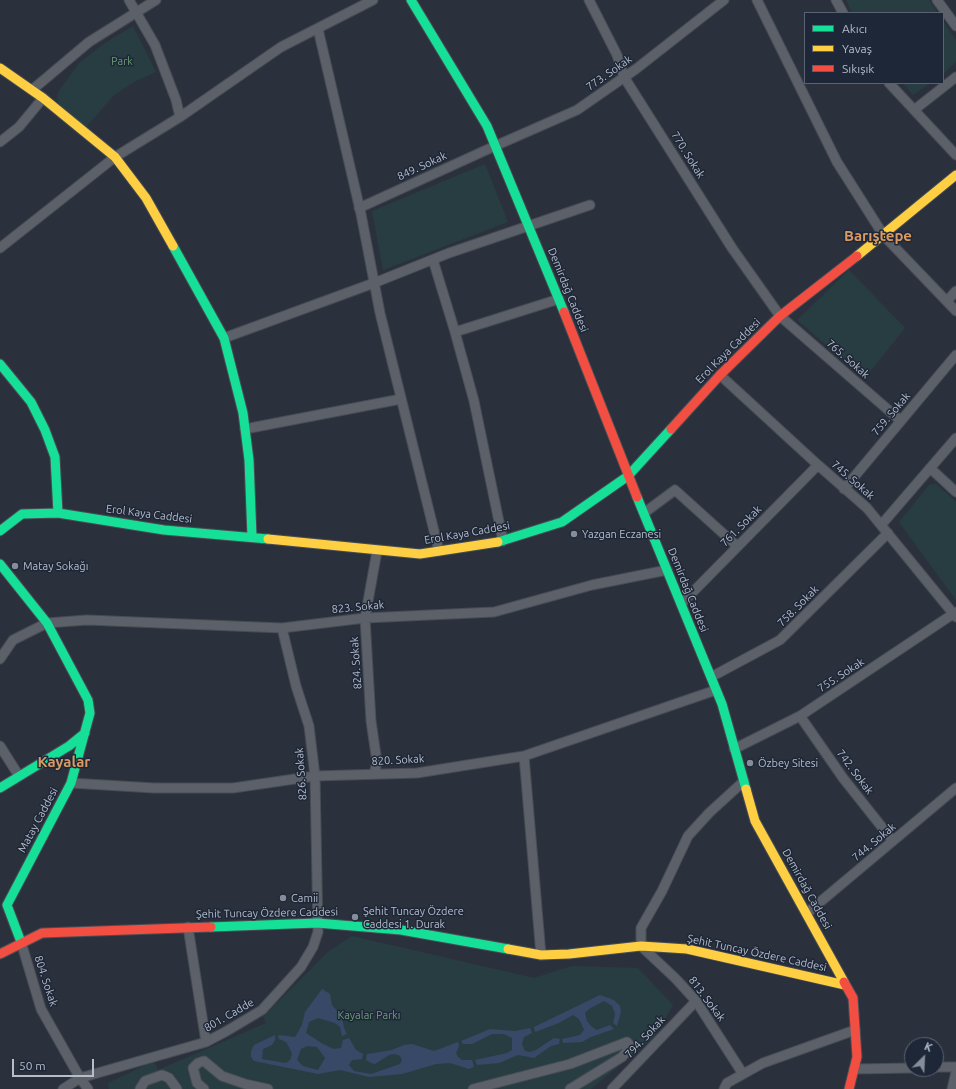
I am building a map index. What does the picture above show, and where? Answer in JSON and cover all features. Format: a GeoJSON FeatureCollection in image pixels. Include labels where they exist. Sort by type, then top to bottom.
{"type":"FeatureCollection","features":[{"type":"Feature","properties":{"kind":"street"},"geometry":{"type":"LineString","coordinates":[[129,0],[137,11],[155,45],[176,100],[180,117]]}},
{"type":"Feature","properties":{"kind":"street"},"geometry":{"type":"LineString","coordinates":[[32,90],[89,42],[156,0]]}},
{"type":"Feature","properties":{"kind":"street"},"geometry":{"type":"LineString","coordinates":[[0,248],[115,158],[180,117],[281,47],[373,0]]}},
{"type":"Feature","properties":{"kind":"street","name":"Demirdağ Caddesi"},"geometry":{"type":"LineString","coordinates":[[411,0],[487,126],[559,299],[628,476],[711,677],[755,821],[853,998],[857,1057],[850,1089]]}},
{"type":"Feature","properties":{"kind":"street","name":"773. Sokak"},"geometry":{"type":"LineString","coordinates":[[495,146],[577,110],[624,77],[724,0]]}},
{"type":"Feature","properties":{"kind":"street"},"geometry":{"type":"LineString","coordinates":[[757,0],[837,162],[884,236],[956,311]]}},
{"type":"Feature","properties":{"kind":"street"},"geometry":{"type":"LineString","coordinates":[[836,0],[842,12]]}},
{"type":"Feature","properties":{"kind":"street"},"geometry":{"type":"LineString","coordinates":[[937,0],[956,26]]}},
{"type":"Feature","properties":{"kind":"street","name":"770. Sokak"},"geometry":{"type":"LineString","coordinates":[[592,1],[617,55],[624,77],[732,248],[780,316]]}},
{"type":"Feature","properties":{"kind":"street"},"geometry":{"type":"LineString","coordinates":[[318,29],[359,208],[374,283],[439,551]]}},
{"type":"Feature","properties":{"kind":"street"},"geometry":{"type":"LineString","coordinates":[[0,68],[43,98],[115,158],[146,198],[224,338],[243,413],[249,460],[252,537]]}},
{"type":"Feature","properties":{"kind":"street"},"geometry":{"type":"LineString","coordinates":[[914,110],[956,77]]}},
{"type":"Feature","properties":{"kind":"street"},"geometry":{"type":"LineString","coordinates":[[890,84],[956,155]]}},
{"type":"Feature","properties":{"kind":"street"},"geometry":{"type":"LineString","coordinates":[[0,142],[19,127],[43,98]]}},
{"type":"Feature","properties":{"kind":"street","name":"849. Sokak"},"geometry":{"type":"LineString","coordinates":[[359,208],[495,146]]}},
{"type":"Feature","properties":{"kind":"street","name":"Erol Kaya Caddesi"},"geometry":{"type":"LineString","coordinates":[[1,528],[22,514],[58,513],[164,530],[252,537],[377,551],[420,554],[503,541],[562,522],[628,476],[720,374],[780,316],[884,236],[956,175]]}},
{"type":"Feature","properties":{"kind":"street"},"geometry":{"type":"LineString","coordinates":[[224,338],[528,225],[590,205]]}},
{"type":"Feature","properties":{"kind":"street"},"geometry":{"type":"LineString","coordinates":[[433,260],[474,401],[503,541]]}},
{"type":"Feature","properties":{"kind":"street"},"geometry":{"type":"LineString","coordinates":[[947,301],[956,291]]}},
{"type":"Feature","properties":{"kind":"street"},"geometry":{"type":"LineString","coordinates":[[455,332],[559,299]]}},
{"type":"Feature","properties":{"kind":"street","name":"765. Sokak"},"geometry":{"type":"LineString","coordinates":[[780,316],[901,421]]}},
{"type":"Feature","properties":{"kind":"street","name":"759. Sokak"},"geometry":{"type":"LineString","coordinates":[[844,489],[956,355]]}},
{"type":"Feature","properties":{"kind":"street"},"geometry":{"type":"LineString","coordinates":[[0,364],[31,402],[45,430],[55,457],[58,513]]}},
{"type":"Feature","properties":{"kind":"street","name":"745. Sokak"},"geometry":{"type":"LineString","coordinates":[[720,374],[844,489],[867,508],[882,524],[955,614]]}},
{"type":"Feature","properties":{"kind":"street"},"geometry":{"type":"LineString","coordinates":[[245,429],[401,399]]}},
{"type":"Feature","properties":{"kind":"street"},"geometry":{"type":"LineString","coordinates":[[882,524],[956,438]]}},
{"type":"Feature","properties":{"kind":"street","name":"761. Sokak"},"geometry":{"type":"LineString","coordinates":[[681,604],[818,465]]}},
{"type":"Feature","properties":{"kind":"street"},"geometry":{"type":"LineString","coordinates":[[930,468],[956,492]]}},
{"type":"Feature","properties":{"kind":"street"},"geometry":{"type":"LineString","coordinates":[[644,513],[675,490],[737,546]]}},
{"type":"Feature","properties":{"kind":"street","name":"758. Sokak"},"geometry":{"type":"LineString","coordinates":[[711,677],[780,640],[888,533]]}},
{"type":"Feature","properties":{"kind":"street","name":"824. Sokak"},"geometry":{"type":"LineString","coordinates":[[374,774],[377,762],[371,722],[365,618],[377,551]]}},
{"type":"Feature","properties":{"kind":"street","name":"Matay Caddesi"},"geometry":{"type":"LineString","coordinates":[[0,564],[47,623],[88,700],[90,713],[70,783],[7,905],[21,942]]}},
{"type":"Feature","properties":{"kind":"street","name":"823. Sokak"},"geometry":{"type":"LineString","coordinates":[[47,623],[87,620],[282,628],[365,618],[494,612],[592,585],[667,570]]}},
{"type":"Feature","properties":{"kind":"street","name":"755. Sokak"},"geometry":{"type":"LineString","coordinates":[[734,749],[800,716],[955,614]]}},
{"type":"Feature","properties":{"kind":"street"},"geometry":{"type":"LineString","coordinates":[[0,659],[13,640],[47,623]]}},
{"type":"Feature","properties":{"kind":"street","name":"826. Sokak"},"geometry":{"type":"LineString","coordinates":[[282,628],[296,686],[309,726],[315,776],[317,923]]}},
{"type":"Feature","properties":{"kind":"street","name":"820. Sokak"},"geometry":{"type":"LineString","coordinates":[[70,783],[154,788],[233,788],[315,776],[417,773],[524,756],[716,690]]}},
{"type":"Feature","properties":{"kind":"street","name":"742. Sokak"},"geometry":{"type":"LineString","coordinates":[[800,716],[843,778],[893,841]]}},
{"type":"Feature","properties":{"kind":"street"},"geometry":{"type":"LineString","coordinates":[[0,788],[69,746],[85,733]]}},
{"type":"Feature","properties":{"kind":"street"},"geometry":{"type":"LineString","coordinates":[[0,746],[19,776]]}},
{"type":"Feature","properties":{"kind":"street"},"geometry":{"type":"LineString","coordinates":[[524,756],[541,955]]}},
{"type":"Feature","properties":{"kind":"street"},"geometry":{"type":"LineString","coordinates":[[641,946],[642,928],[662,891],[688,836],[709,813],[744,781]]}},
{"type":"Feature","properties":{"kind":"street","name":"744. Sokak"},"geometry":{"type":"LineString","coordinates":[[807,913],[956,788]]}},
{"type":"Feature","properties":{"kind":"street","name":"Şehit Tuncay Özdere Caddesi"},"geometry":{"type":"LineString","coordinates":[[0,954],[21,942],[42,933],[317,923],[401,930],[541,955],[569,954],[641,946],[687,949],[845,984]]}},
{"type":"Feature","properties":{"kind":"street","name":"801. Cadde"},"geometry":{"type":"LineString","coordinates":[[63,1089],[80,1078],[206,1042],[262,1010],[301,967],[316,940],[317,923]]}},
{"type":"Feature","properties":{"kind":"street"},"geometry":{"type":"LineString","coordinates":[[188,927],[206,1042]]}},
{"type":"Feature","properties":{"kind":"street","name":"804. Sokak"},"geometry":{"type":"LineString","coordinates":[[21,942],[41,1009],[80,1078],[88,1089]]}},
{"type":"Feature","properties":{"kind":"street","name":"813. Sokak"},"geometry":{"type":"LineString","coordinates":[[641,946],[676,979],[696,1001],[744,1074]]}},
{"type":"Feature","properties":{"kind":"street","name":"794. Sokak"},"geometry":{"type":"LineString","coordinates":[[612,1089],[696,1001]]}},
{"type":"Feature","properties":{"kind":"street"},"geometry":{"type":"LineString","coordinates":[[724,1089],[727,1083],[763,1063],[855,1030]]}},
{"type":"Feature","properties":{"kind":"street"},"geometry":{"type":"LineString","coordinates":[[473,1089],[570,1064],[627,1042],[627,1051],[622,1057],[570,1089]]}},
{"type":"Feature","properties":{"kind":"street"},"geometry":{"type":"LineString","coordinates":[[204,1089],[197,1083],[193,1068],[198,1063],[204,1061],[222,1076],[245,1084],[268,1089]]}},
{"type":"Feature","properties":{"kind":"street"},"geometry":{"type":"LineString","coordinates":[[944,1067],[956,1067]]}},
{"type":"Feature","properties":{"kind":"street"},"geometry":{"type":"LineString","coordinates":[[854,1069],[904,1068]]}},
{"type":"Feature","properties":{"kind":"street"},"geometry":{"type":"LineString","coordinates":[[952,1089],[956,1072]]}},
{"type":"Feature","properties":{"kind":"street"},"geometry":{"type":"LineString","coordinates":[[140,1089],[145,1081],[162,1075],[169,1078],[177,1089]]}},
{"type":"Feature","properties":{"kind":"green space"},"geometry":{"type":"Polygon","coordinates":[[[846,0],[929,0],[937,12],[852,12],[846,0]]]}},
{"type":"Feature","properties":{"kind":"green space"},"geometry":{"type":"Polygon","coordinates":[[[944,22],[956,40],[956,62],[944,73],[944,22]]]}},
{"type":"Feature","properties":{"kind":"green space","name":"Park"},"geometry":{"type":"Polygon","coordinates":[[[133,26],[156,72],[134,82],[113,96],[86,127],[58,106],[57,94],[79,63],[105,43],[133,26]]]}},
{"type":"Feature","properties":{"kind":"green space"},"geometry":{"type":"Polygon","coordinates":[[[904,84],[929,84],[913,95],[904,84]]]}},
{"type":"Feature","properties":{"kind":"green space"},"geometry":{"type":"Polygon","coordinates":[[[485,164],[508,222],[383,270],[372,211],[485,164]]]}},
{"type":"Feature","properties":{"kind":"green space"},"geometry":{"type":"Polygon","coordinates":[[[849,270],[905,328],[865,378],[797,320],[849,270]]]}},
{"type":"Feature","properties":{"kind":"green space"},"geometry":{"type":"Polygon","coordinates":[[[936,484],[956,502],[956,600],[899,522],[929,485],[936,484]]]}},
{"type":"Feature","properties":{"kind":"green space","name":"Kayalar Parkı"},"geometry":{"type":"Polygon","coordinates":[[[352,936],[534,978],[572,966],[638,968],[673,1005],[654,1037],[591,1089],[109,1089],[108,1083],[154,1061],[158,1070],[266,1023],[263,1017],[329,951],[352,936]]]}},
{"type":"Feature","properties":{"kind":"water"},"geometry":{"type":"Polygon","coordinates":[[[322,989],[330,994],[332,1005],[342,1017],[347,1034],[342,1036],[340,1027],[335,1023],[318,1018],[309,1022],[306,1033],[334,1049],[341,1048],[343,1040],[349,1038],[356,1050],[363,1054],[362,1059],[352,1060],[349,1065],[354,1071],[371,1074],[400,1064],[402,1060],[400,1056],[395,1054],[389,1055],[375,1064],[366,1060],[367,1054],[392,1050],[404,1045],[412,1044],[434,1051],[458,1042],[459,1046],[456,1053],[458,1057],[462,1060],[472,1060],[474,1067],[469,1069],[450,1063],[436,1064],[402,1074],[369,1077],[340,1070],[318,1074],[254,1061],[251,1057],[251,1051],[254,1045],[275,1035],[275,1040],[272,1045],[263,1049],[262,1059],[286,1063],[290,1060],[292,1054],[290,1049],[286,1042],[279,1039],[278,1035],[295,1037],[302,1025],[305,1012],[322,989]],[[307,1046],[301,1049],[297,1060],[303,1066],[318,1070],[325,1058],[317,1047],[307,1046]]]}},
{"type":"Feature","properties":{"kind":"water"},"geometry":{"type":"Polygon","coordinates":[[[600,995],[614,1000],[620,1006],[621,1012],[617,1026],[613,1023],[615,1014],[612,1006],[604,1001],[589,1009],[585,1013],[587,1021],[597,1030],[610,1025],[614,1029],[591,1037],[582,1042],[563,1043],[562,1039],[580,1035],[584,1030],[579,1019],[573,1015],[559,1023],[535,1032],[534,1027],[600,995]]]}},
{"type":"Feature","properties":{"kind":"water"},"geometry":{"type":"Polygon","coordinates":[[[530,1028],[532,1033],[524,1037],[522,1044],[525,1051],[530,1052],[536,1050],[554,1038],[560,1039],[559,1044],[551,1046],[534,1058],[518,1055],[499,1063],[477,1065],[475,1060],[507,1053],[512,1050],[512,1038],[504,1034],[492,1034],[472,1044],[463,1044],[461,1041],[490,1029],[515,1031],[530,1028]]]}},
{"type":"Feature","properties":{"kind":"traffic: fast"},"geometry":{"type":"LineString","coordinates":[[411,0],[487,126],[564,312]]}},
{"type":"Feature","properties":{"kind":"traffic: fast"},"geometry":{"type":"LineString","coordinates":[[173,246],[224,338],[243,413],[249,460],[252,537]]}},
{"type":"Feature","properties":{"kind":"traffic: fast"},"geometry":{"type":"LineString","coordinates":[[0,364],[31,402],[45,430],[55,457],[58,513]]}},
{"type":"Feature","properties":{"kind":"traffic: fast"},"geometry":{"type":"LineString","coordinates":[[498,542],[562,522],[628,476],[671,429]]}},
{"type":"Feature","properties":{"kind":"traffic: fast"},"geometry":{"type":"LineString","coordinates":[[637,497],[722,704],[746,789]]}},
{"type":"Feature","properties":{"kind":"traffic: fast"},"geometry":{"type":"LineString","coordinates":[[0,531],[22,514],[58,513],[164,530],[268,539]]}},
{"type":"Feature","properties":{"kind":"traffic: fast"},"geometry":{"type":"LineString","coordinates":[[0,564],[47,623],[88,700],[90,713],[71,783],[7,905],[21,942]]}},
{"type":"Feature","properties":{"kind":"traffic: fast"},"geometry":{"type":"LineString","coordinates":[[0,788],[69,746],[85,733]]}},
{"type":"Feature","properties":{"kind":"traffic: fast"},"geometry":{"type":"LineString","coordinates":[[211,927],[317,923],[401,930],[508,949]]}},
{"type":"Feature","properties":{"kind":"traffic: slow"},"geometry":{"type":"LineString","coordinates":[[0,68],[43,98],[115,157],[146,198],[173,246]]}},
{"type":"Feature","properties":{"kind":"traffic: slow"},"geometry":{"type":"LineString","coordinates":[[857,256],[956,175]]}},
{"type":"Feature","properties":{"kind":"traffic: slow"},"geometry":{"type":"LineString","coordinates":[[268,539],[420,554],[498,542]]}},
{"type":"Feature","properties":{"kind":"traffic: slow"},"geometry":{"type":"LineString","coordinates":[[746,789],[755,821],[844,982]]}},
{"type":"Feature","properties":{"kind":"traffic: slow"},"geometry":{"type":"LineString","coordinates":[[508,949],[541,955],[569,954],[641,946],[687,949],[845,985]]}},
{"type":"Feature","properties":{"kind":"traffic: jam"},"geometry":{"type":"LineString","coordinates":[[671,429],[720,375],[780,316],[857,256]]}},
{"type":"Feature","properties":{"kind":"traffic: jam"},"geometry":{"type":"LineString","coordinates":[[564,312],[637,497]]}},
{"type":"Feature","properties":{"kind":"traffic: jam"},"geometry":{"type":"LineString","coordinates":[[0,954],[42,933],[211,927]]}},
{"type":"Feature","properties":{"kind":"traffic: jam"},"geometry":{"type":"LineString","coordinates":[[844,982],[853,998],[857,1057],[849,1089]]}},
{"type":"Feature","properties":{"kind":"place","name":"Yazgan Eczanesi"},"geometry":{"type":"Point","coordinates":[574,534]}},
{"type":"Feature","properties":{"kind":"place","name":"Matay Sokağı"},"geometry":{"type":"Point","coordinates":[15,566]}},
{"type":"Feature","properties":{"kind":"place","name":"Özbey Sitesi"},"geometry":{"type":"Point","coordinates":[750,763]}},
{"type":"Feature","properties":{"kind":"place","name":"Camii"},"geometry":{"type":"Point","coordinates":[283,898]}},
{"type":"Feature","properties":{"kind":"place","name":"Şehit Tuncay Özdere Caddesi 1. Durak"},"geometry":{"type":"Point","coordinates":[355,917]}},
{"type":"Feature","properties":{"kind":"district","name":"Barıştepe"},"geometry":{"type":"Point","coordinates":[878,236]}},
{"type":"Feature","properties":{"kind":"district","name":"Kayalar"},"geometry":{"type":"Point","coordinates":[64,762]}}]}
